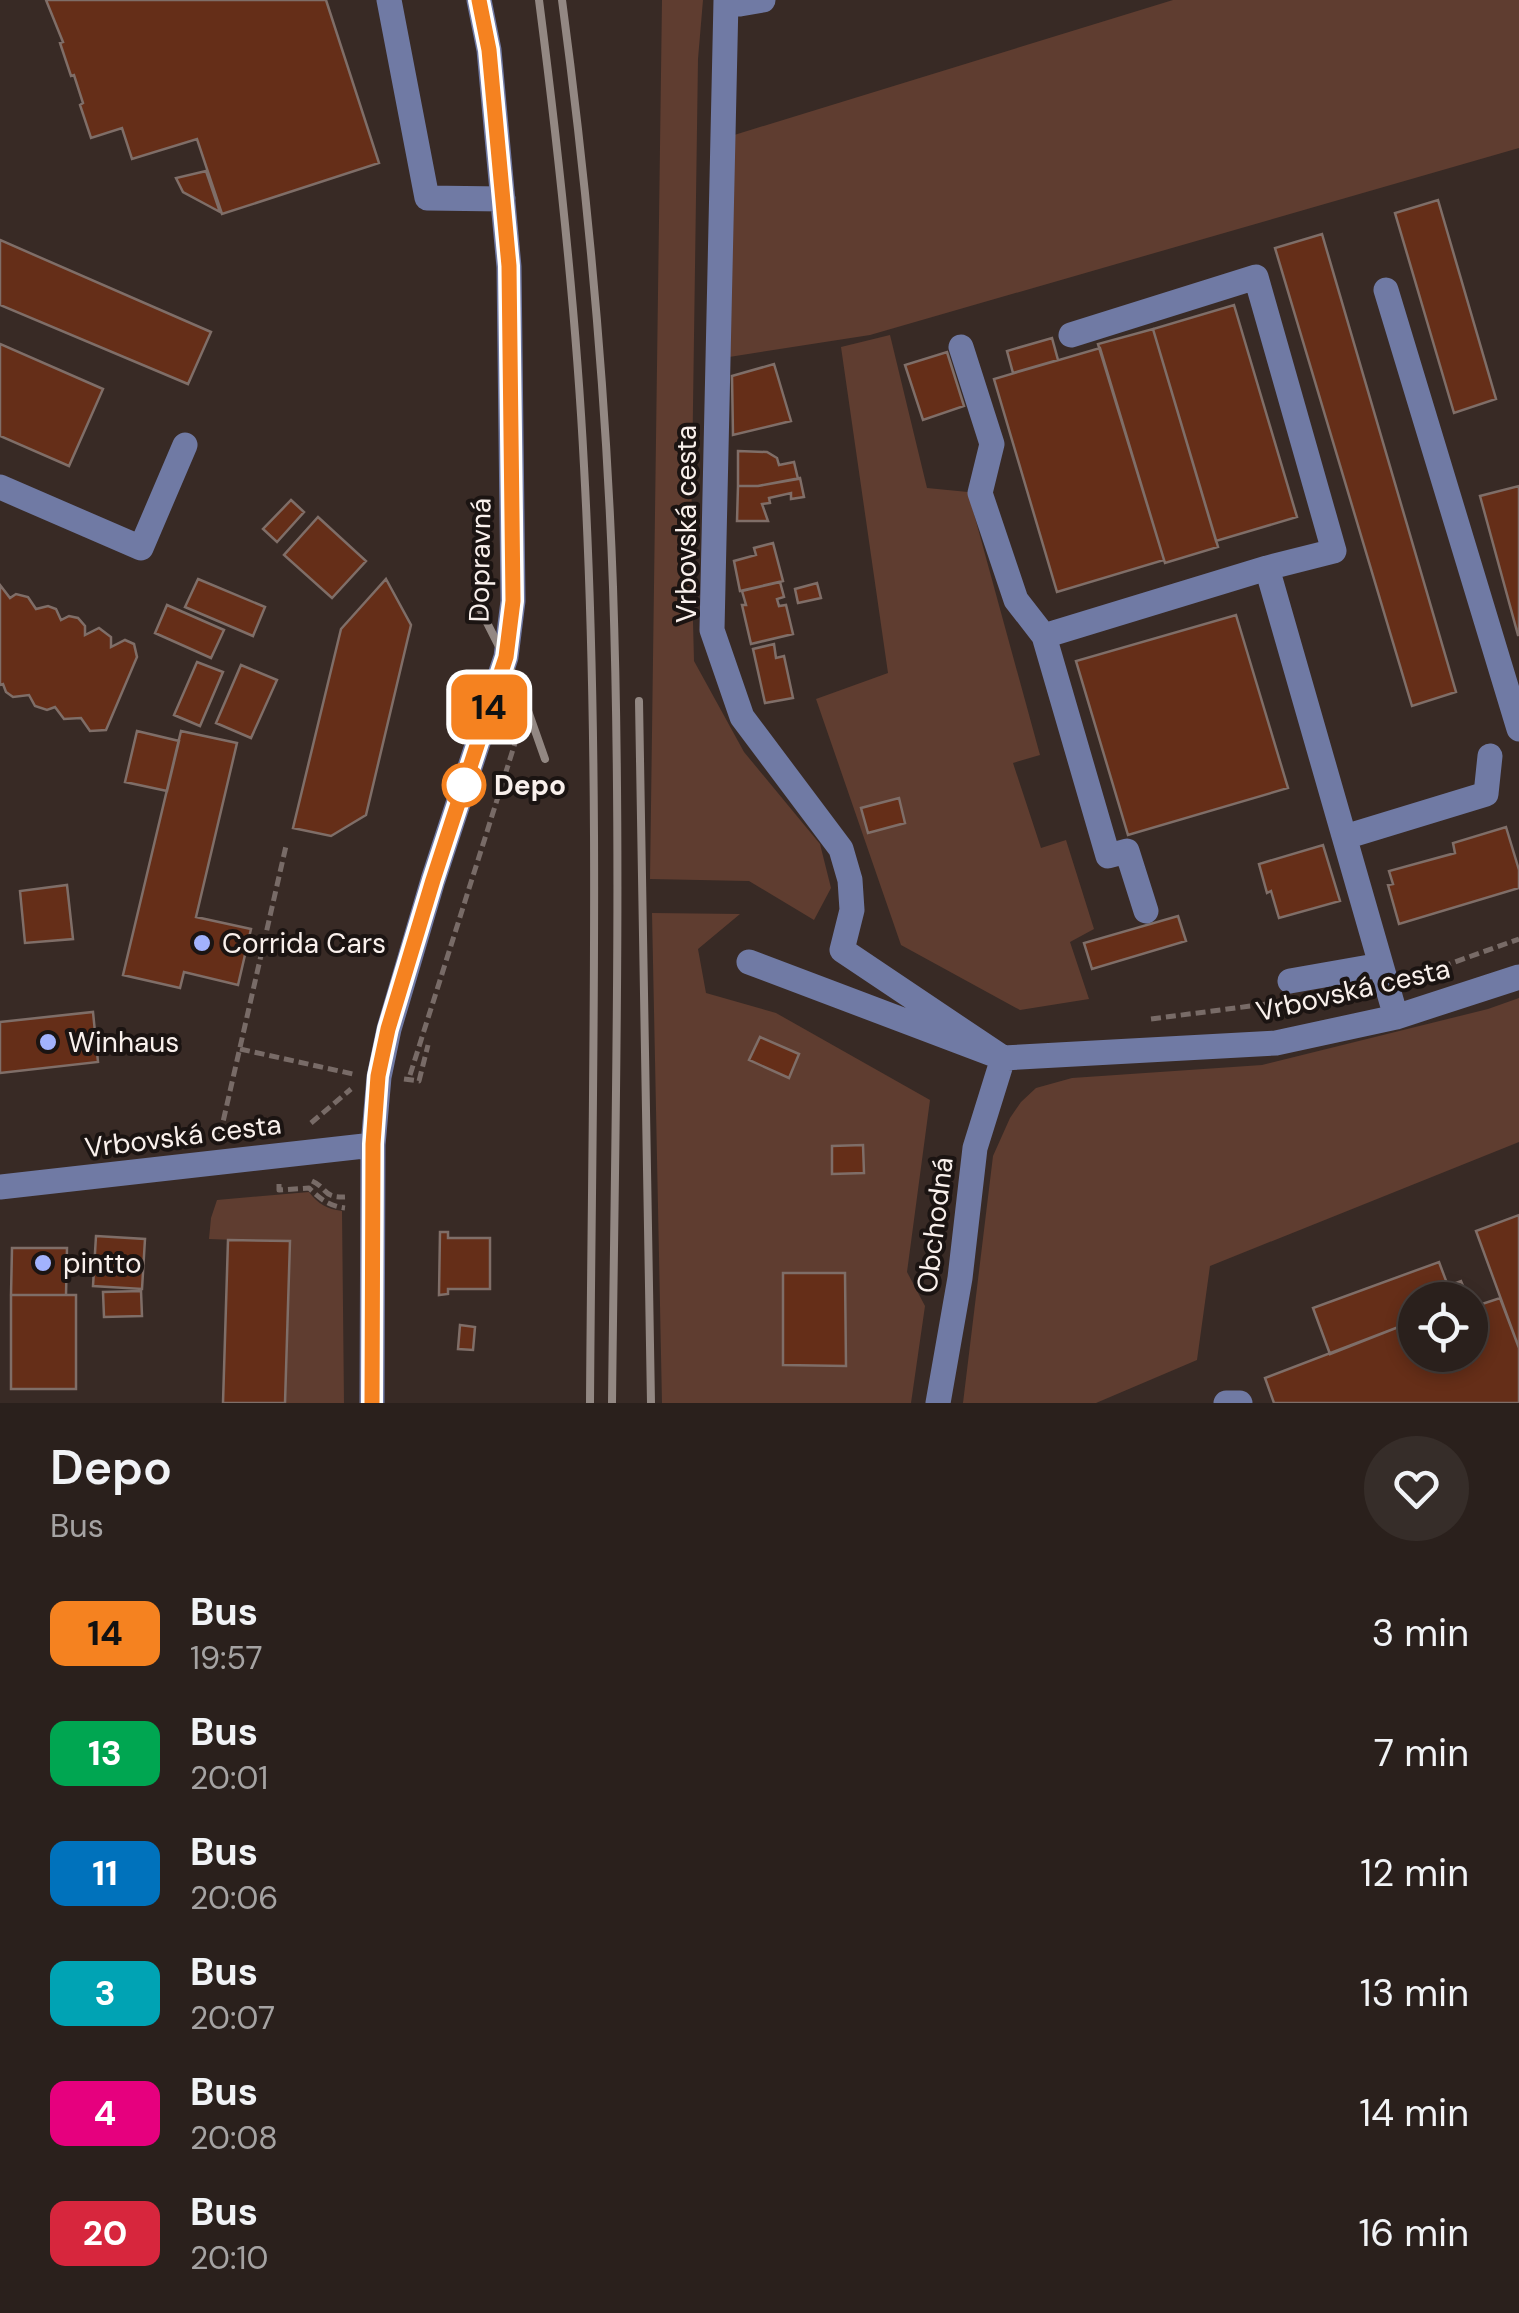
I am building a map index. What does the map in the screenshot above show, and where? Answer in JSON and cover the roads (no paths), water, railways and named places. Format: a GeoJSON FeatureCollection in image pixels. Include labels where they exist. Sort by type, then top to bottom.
{"type":"FeatureCollection","features":[{"type":"Feature","properties":{"kind":"street"},"geometry":{"type":"LineString","coordinates":[[389,0],[427,198],[503,198]]}},
{"type":"Feature","properties":{"kind":"street","name":"Dopravná"},"geometry":{"type":"LineString","coordinates":[[372,1403],[373,1144],[389,1083],[388,1029],[506,657],[513,601],[509,266],[489,50],[479,0]]}},
{"type":"Feature","properties":{"kind":"street"},"geometry":{"type":"LineString","coordinates":[[726,2],[763,0]]}},
{"type":"Feature","properties":{"kind":"street","name":"Vrbovská cesta"},"geometry":{"type":"LineString","coordinates":[[726,2],[712,630],[742,717],[840,850],[850,880],[852,910],[842,950],[1003,1058],[1276,1043],[1396,1017],[1519,977]]}},
{"type":"Feature","properties":{"kind":"street"},"geometry":{"type":"LineString","coordinates":[[1044,636],[1334,551],[1256,277],[1071,335]]}},
{"type":"Feature","properties":{"kind":"street"},"geometry":{"type":"LineString","coordinates":[[1386,290],[1519,730]]}},
{"type":"Feature","properties":{"kind":"street"},"geometry":{"type":"LineString","coordinates":[[961,347],[992,444],[980,492],[1016,600],[1044,636],[1108,856],[1127,851],[1146,911]]}},
{"type":"Feature","properties":{"kind":"street"},"geometry":{"type":"LineString","coordinates":[[0,487],[140,548],[185,445]]}},
{"type":"Feature","properties":{"kind":"street"},"geometry":{"type":"LineString","coordinates":[[1266,568],[1396,1017]]}},
{"type":"Feature","properties":{"kind":"street"},"geometry":{"type":"LineString","coordinates":[[1344,837],[1486,794],[1490,756]]}},
{"type":"Feature","properties":{"kind":"street"},"geometry":{"type":"LineString","coordinates":[[750,962],[1003,1058]]}},
{"type":"Feature","properties":{"kind":"street"},"geometry":{"type":"LineString","coordinates":[[1290,981],[1385,975]]}},
{"type":"Feature","properties":{"kind":"street","name":"Obchodná"},"geometry":{"type":"LineString","coordinates":[[938,1403],[960,1278],[974,1148],[1003,1058]]}},
{"type":"Feature","properties":{"kind":"street","name":"Vrbovská cesta"},"geometry":{"type":"LineString","coordinates":[[0,1187],[373,1144]]}},
{"type":"Feature","properties":{"kind":"street"},"geometry":{"type":"LineString","coordinates":[[1226,1403],[1240,1403]]}},
{"type":"Feature","properties":{"kind":"railway"},"geometry":{"type":"LineString","coordinates":[[539,0],[572,291],[589,583],[594,934],[590,1403]]}},
{"type":"Feature","properties":{"kind":"railway"},"geometry":{"type":"LineString","coordinates":[[562,0],[595,293],[613,587],[617,893],[612,1403]]}},
{"type":"Feature","properties":{"kind":"railway"},"geometry":{"type":"LineString","coordinates":[[476,601],[520,688],[545,759]]}},
{"type":"Feature","properties":{"kind":"railway"},"geometry":{"type":"LineString","coordinates":[[639,701],[651,1403]]}},
{"type":"Feature","properties":{"kind":"place","name":"Depo"},"geometry":{"type":"Point","coordinates":[464,785]}},
{"type":"Feature","properties":{"kind":"place","name":"Corrida Cars"},"geometry":{"type":"Point","coordinates":[202,943]}},
{"type":"Feature","properties":{"kind":"place","name":"Winhaus"},"geometry":{"type":"Point","coordinates":[48,1042]}},
{"type":"Feature","properties":{"kind":"place","name":"pintto"},"geometry":{"type":"Point","coordinates":[43,1263]}}]}
